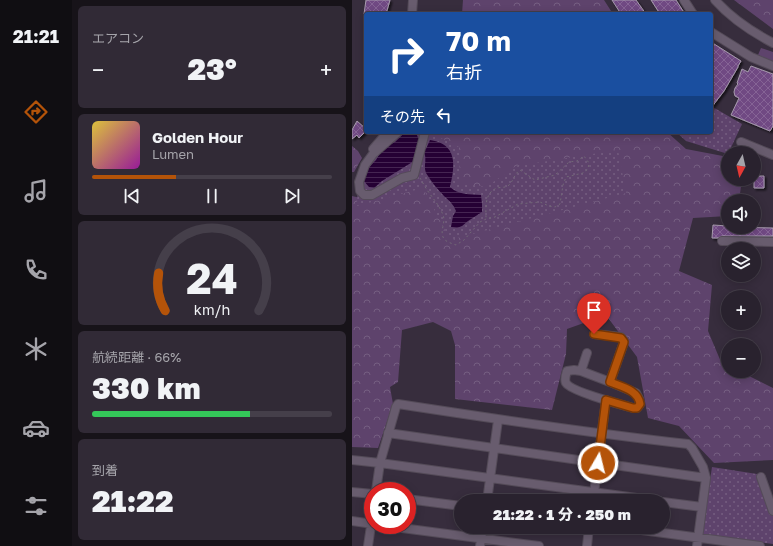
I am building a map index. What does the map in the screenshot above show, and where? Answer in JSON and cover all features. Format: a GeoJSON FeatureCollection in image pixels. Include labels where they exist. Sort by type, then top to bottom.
{"type":"FeatureCollection","features":[{"type":"Feature","properties":{"kind":"street"},"geometry":{"type":"LineString","coordinates":[[412,12],[413,0]]}},
{"type":"Feature","properties":{"kind":"street"},"geometry":{"type":"LineString","coordinates":[[684,0],[692,12]]}},
{"type":"Feature","properties":{"kind":"street"},"geometry":{"type":"LineString","coordinates":[[715,0],[730,15],[747,28],[773,44]]}},
{"type":"Feature","properties":{"kind":"street"},"geometry":{"type":"LineString","coordinates":[[713,33],[751,57],[773,66]]}},
{"type":"Feature","properties":{"kind":"street"},"geometry":{"type":"LineString","coordinates":[[385,134],[372,150],[359,182],[360,191],[364,195],[372,195],[402,178],[414,175],[424,134]]}},
{"type":"Feature","properties":{"kind":"street"},"geometry":{"type":"LineString","coordinates":[[365,165],[373,154],[396,134]]}},
{"type":"Feature","properties":{"kind":"street"},"geometry":{"type":"LineString","coordinates":[[740,142],[773,156]]}},
{"type":"Feature","properties":{"kind":"street"},"geometry":{"type":"LineString","coordinates":[[722,241],[773,242]]}},
{"type":"Feature","properties":{"kind":"street"},"geometry":{"type":"LineString","coordinates":[[594,334],[621,338],[624,342],[610,382]]}},
{"type":"Feature","properties":{"kind":"street"},"geometry":{"type":"LineString","coordinates":[[581,371],[587,353]]}},
{"type":"Feature","properties":{"kind":"street"},"geometry":{"type":"LineString","coordinates":[[568,371],[581,371],[636,393],[640,404],[637,408],[633,408],[574,389],[567,385],[565,382],[565,377],[568,371]]}},
{"type":"Feature","properties":{"kind":"street"},"geometry":{"type":"LineString","coordinates":[[594,492],[606,400]]}},
{"type":"Feature","properties":{"kind":"street"},"geometry":{"type":"LineString","coordinates":[[377,482],[380,463],[398,404],[498,420],[688,444],[703,467],[706,478],[698,542]]}},
{"type":"Feature","properties":{"kind":"street"},"geometry":{"type":"LineString","coordinates":[[488,494],[498,420]]}},
{"type":"Feature","properties":{"kind":"street"},"geometry":{"type":"LineString","coordinates":[[388,434],[706,478]]}},
{"type":"Feature","properties":{"kind":"street"},"geometry":{"type":"LineString","coordinates":[[352,460],[608,494]]}},
{"type":"Feature","properties":{"kind":"street"},"geometry":{"type":"LineString","coordinates":[[761,477],[773,511]]}},
{"type":"Feature","properties":{"kind":"street"},"geometry":{"type":"LineString","coordinates":[[352,492],[364,493]]}},
{"type":"Feature","properties":{"kind":"street"},"geometry":{"type":"LineString","coordinates":[[416,499],[454,505]]}},
{"type":"Feature","properties":{"kind":"street"},"geometry":{"type":"LineString","coordinates":[[670,503],[702,507]]}},
{"type":"Feature","properties":{"kind":"street"},"geometry":{"type":"LineString","coordinates":[[352,521],[364,523]]}},
{"type":"Feature","properties":{"kind":"street"},"geometry":{"type":"LineString","coordinates":[[416,531],[481,542],[539,546]]}},
{"type":"Feature","properties":{"kind":"street"},"geometry":{"type":"LineString","coordinates":[[368,546],[371,534]]}},
{"type":"Feature","properties":{"kind":"street"},"geometry":{"type":"LineString","coordinates":[[587,546],[588,534]]}},
{"type":"Feature","properties":{"kind":"street"},"geometry":{"type":"LineString","coordinates":[[656,534],[698,542],[760,546]]}},
{"type":"Feature","properties":{"kind":"path"},"geometry":{"type":"LineString","coordinates":[[414,175],[420,178],[440,208],[444,217],[442,234],[444,238],[447,242],[456,245],[464,240],[480,222],[486,219],[495,218],[518,204],[540,202],[555,207],[560,204],[566,177],[583,174],[588,169],[589,163],[584,156],[577,161],[569,162],[555,175],[535,180],[520,170],[516,173],[513,181],[508,187],[496,189],[489,194],[487,200],[486,219]]}},
{"type":"Feature","properties":{"kind":"green space"},"geometry":{"type":"Polygon","coordinates":[[[463,0],[604,0],[612,12],[462,12],[463,0]]]}},
{"type":"Feature","properties":{"kind":"green space"},"geometry":{"type":"Polygon","coordinates":[[[734,0],[773,0],[773,29],[734,0]]]}},
{"type":"Feature","properties":{"kind":"green space"},"geometry":{"type":"Polygon","coordinates":[[[761,48],[773,52],[773,63],[758,55],[761,48]]]}},
{"type":"Feature","properties":{"kind":"green space"},"geometry":{"type":"Polygon","coordinates":[[[713,107],[742,124],[732,146],[721,146],[721,152],[686,141],[678,134],[713,134],[713,107]]]}},
{"type":"Feature","properties":{"kind":"green space"},"geometry":{"type":"Polygon","coordinates":[[[419,134],[669,134],[686,149],[721,156],[721,186],[741,186],[740,194],[721,194],[721,216],[693,218],[679,271],[712,285],[708,331],[721,362],[721,378],[753,378],[773,388],[773,460],[714,463],[679,426],[648,418],[637,357],[606,315],[567,329],[566,354],[552,410],[455,399],[455,345],[451,331],[433,322],[402,330],[398,382],[390,387],[393,404],[378,448],[352,447],[352,196],[369,200],[419,134]]]}},
{"type":"Feature","properties":{"kind":"green space"},"geometry":{"type":"Polygon","coordinates":[[[433,134],[459,147],[460,183],[486,187],[516,166],[618,150],[626,193],[450,240],[423,188],[357,206],[358,171],[380,135],[433,134]]]}},
{"type":"Feature","properties":{"kind":"green space"},"geometry":{"type":"Polygon","coordinates":[[[352,146],[358,151],[362,158],[354,172],[352,172],[352,146]]]}},
{"type":"Feature","properties":{"kind":"green space"},"geometry":{"type":"Polygon","coordinates":[[[712,467],[757,474],[773,516],[773,544],[702,534],[712,467]]]}},
{"type":"Feature","properties":{"kind":"shaded area"},"geometry":{"type":"Polygon","coordinates":[[[403,134],[418,134],[419,147],[426,149],[430,140],[439,142],[446,146],[450,151],[453,164],[450,187],[460,193],[481,195],[482,212],[462,226],[457,228],[451,227],[453,216],[456,211],[426,173],[425,156],[423,151],[414,161],[382,181],[374,188],[369,187],[363,180],[364,174],[376,160],[381,151],[395,142],[403,134]]]}},
{"type":"Feature","properties":{"kind":"building"},"geometry":{"type":"Polygon","coordinates":[[[366,0],[390,0],[387,12],[364,12],[366,0]]]}},
{"type":"Feature","properties":{"kind":"building"},"geometry":{"type":"Polygon","coordinates":[[[612,0],[636,0],[645,12],[620,12],[612,0]]]}},
{"type":"Feature","properties":{"kind":"building"},"geometry":{"type":"Polygon","coordinates":[[[651,0],[676,0],[684,12],[659,12],[651,0]]]}},
{"type":"Feature","properties":{"kind":"building"},"geometry":{"type":"Polygon","coordinates":[[[713,43],[741,61],[724,91],[713,105],[713,43]]]}},
{"type":"Feature","properties":{"kind":"building"},"geometry":{"type":"Polygon","coordinates":[[[751,66],[773,74],[773,126],[770,131],[731,115],[739,98],[735,96],[734,92],[742,69],[748,72],[751,66]]]}},
{"type":"Feature","properties":{"kind":"building"},"geometry":{"type":"Polygon","coordinates":[[[357,121],[364,127],[364,133],[359,138],[357,135],[352,139],[352,130],[357,121]]]}},
{"type":"Feature","properties":{"kind":"building"},"geometry":{"type":"Polygon","coordinates":[[[761,176],[764,176],[764,188],[754,188],[754,186],[761,186],[761,176]]]}},
{"type":"Feature","properties":{"kind":"building"},"geometry":{"type":"Polygon","coordinates":[[[713,225],[721,226],[721,234],[761,234],[761,228],[773,228],[773,236],[722,236],[712,238],[713,225]]]}},
{"type":"Feature","properties":{"kind":"route"},"geometry":{"type":"LineString","coordinates":[[594,334],[621,338],[624,342],[610,382],[636,393],[640,404],[637,408],[633,408],[606,400],[598,463]]}}]}
